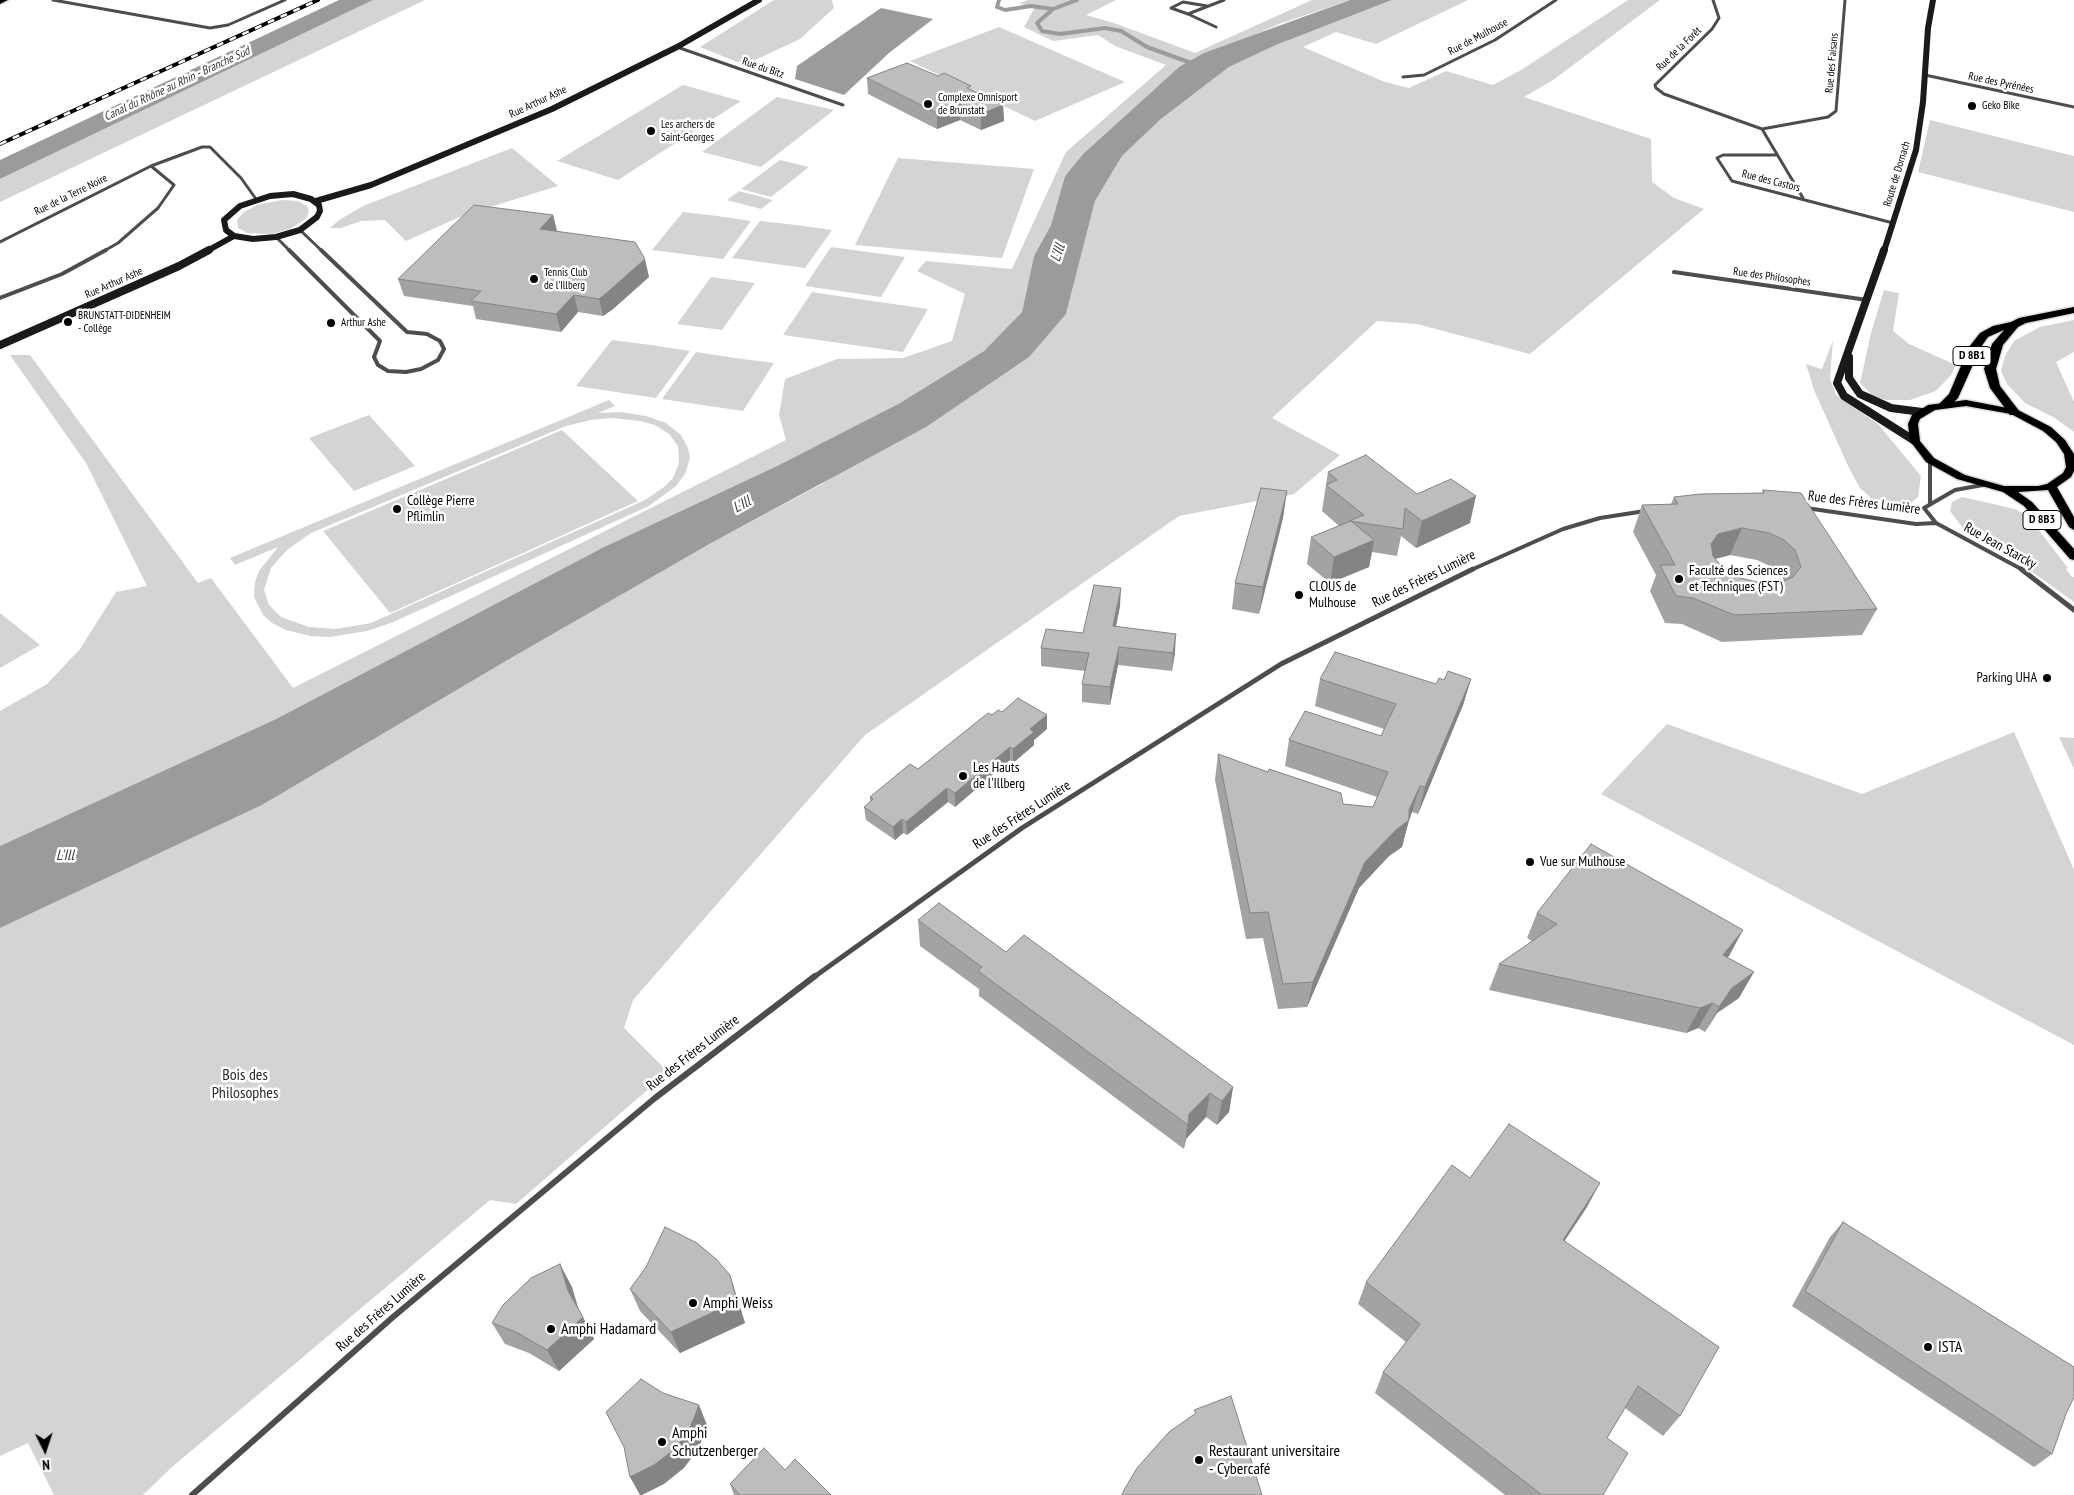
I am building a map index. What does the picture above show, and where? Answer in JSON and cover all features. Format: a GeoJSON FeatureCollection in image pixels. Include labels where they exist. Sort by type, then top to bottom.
{"type":"FeatureCollection","features":[{"type":"Feature","properties":{"kind":"highway","name":"D 8B1"},"geometry":{"type":"LineString","coordinates":[[1945,404],[1957,390],[1975,347],[1984,336],[1997,328],[2014,325],[2036,316],[2074,310]]}},
{"type":"Feature","properties":{"kind":"highway","name":"D 8B1"},"geometry":{"type":"LineString","coordinates":[[2014,325],[1998,344],[1990,369],[1994,386],[2014,412]]}},
{"type":"Feature","properties":{"kind":"main road"},"geometry":{"type":"LineString","coordinates":[[0,2],[5,0]]}},
{"type":"Feature","properties":{"kind":"main road","name":"Rue Arthur Ashe"},"geometry":{"type":"LineString","coordinates":[[316,201],[371,185],[443,157],[552,109],[678,47],[759,0]]}},
{"type":"Feature","properties":{"kind":"main road","name":"Route de Dornach"},"geometry":{"type":"LineString","coordinates":[[1849,354],[1916,150],[1928,28],[1933,0]]}},
{"type":"Feature","properties":{"kind":"main road"},"geometry":{"type":"LineString","coordinates":[[293,194],[316,201],[320,211],[317,217],[300,230],[276,237],[253,239],[234,236],[226,230],[224,220],[232,210],[256,199],[293,194]]}},
{"type":"Feature","properties":{"kind":"main road","name":"Rue Arthur Ashe"},"geometry":{"type":"LineString","coordinates":[[0,345],[179,266],[234,236]]}},
{"type":"Feature","properties":{"kind":"main road"},"geometry":{"type":"LineString","coordinates":[[1849,354],[1849,378],[1860,394],[1891,408],[1922,412],[1945,404],[1966,403],[1990,406],[2014,412],[2047,429],[2060,440],[2069,454],[2071,467],[2067,475],[2051,486],[2022,490],[2004,489],[1961,477],[1930,460],[1915,441],[1844,396],[1838,388],[1837,378],[1849,354]]}},
{"type":"Feature","properties":{"kind":"main road"},"geometry":{"type":"LineString","coordinates":[[1915,441],[1912,424],[1922,412]]}},
{"type":"Feature","properties":{"kind":"main road","name":"D 8B3"},"geometry":{"type":"LineString","coordinates":[[2051,486],[2074,527]]}},
{"type":"Feature","properties":{"kind":"main road","name":"D 8B3"},"geometry":{"type":"LineString","coordinates":[[2004,489],[2028,504],[2074,556]]}},
{"type":"Feature","properties":{"kind":"street"},"geometry":{"type":"LineString","coordinates":[[53,0],[206,28],[225,26],[285,0]]}},
{"type":"Feature","properties":{"kind":"street"},"geometry":{"type":"LineString","coordinates":[[1188,14],[1224,0]]}},
{"type":"Feature","properties":{"kind":"street","name":"Rue de Mulhouse"},"geometry":{"type":"LineString","coordinates":[[1403,77],[1424,75],[1495,40],[1556,0]]}},
{"type":"Feature","properties":{"kind":"street","name":"Rue de la Forêt"},"geometry":{"type":"LineString","coordinates":[[1713,0],[1718,18],[1712,29],[1655,84],[1656,88],[1664,94],[1762,129]]}},
{"type":"Feature","properties":{"kind":"street","name":"Rue des Faisans"},"geometry":{"type":"LineString","coordinates":[[1762,129],[1828,117],[1836,111],[1845,0]]}},
{"type":"Feature","properties":{"kind":"street"},"geometry":{"type":"LineString","coordinates":[[1207,6],[1183,2],[1170,8],[1216,27]]}},
{"type":"Feature","properties":{"kind":"street","name":"Rue du Bitz"},"geometry":{"type":"LineString","coordinates":[[678,47],[843,105]]}},
{"type":"Feature","properties":{"kind":"street","name":"Rue des Pyrénées"},"geometry":{"type":"LineString","coordinates":[[1924,75],[2074,107]]}},
{"type":"Feature","properties":{"kind":"street","name":"Rue des Castors"},"geometry":{"type":"LineString","coordinates":[[1762,129],[1803,198]]}},
{"type":"Feature","properties":{"kind":"street","name":"Rue de la Terre Noire"},"geometry":{"type":"LineString","coordinates":[[0,242],[151,166],[193,149],[210,147],[241,178],[256,199]]}},
{"type":"Feature","properties":{"kind":"street","name":"Rue des Castors"},"geometry":{"type":"LineString","coordinates":[[1777,155],[1723,155],[1717,158],[1732,180],[1803,198],[1856,215],[1893,223]]}},
{"type":"Feature","properties":{"kind":"street"},"geometry":{"type":"LineString","coordinates":[[0,298],[62,274],[118,243],[158,208],[174,185],[151,166]]}},
{"type":"Feature","properties":{"kind":"street"},"geometry":{"type":"LineString","coordinates":[[276,237],[380,341],[374,357],[378,365],[388,371],[406,372],[421,369],[438,360],[444,349],[440,341],[427,334],[407,332],[300,230]]}},
{"type":"Feature","properties":{"kind":"street","name":"Rue des Philosophes"},"geometry":{"type":"LineString","coordinates":[[1674,272],[1868,300]]}},
{"type":"Feature","properties":{"kind":"street"},"geometry":{"type":"LineString","coordinates":[[1930,460],[1930,504]]}},
{"type":"Feature","properties":{"kind":"street","name":"Rue des Frères Lumière"},"geometry":{"type":"LineString","coordinates":[[1936,523],[1924,508],[1955,490],[1982,484]]}},
{"type":"Feature","properties":{"kind":"street","name":"Rue des Frères Lumière"},"geometry":{"type":"LineString","coordinates":[[1801,507],[1911,523],[1936,523]]}},
{"type":"Feature","properties":{"kind":"street","name":"Rue des Frères Lumière"},"geometry":{"type":"LineString","coordinates":[[192,1495],[393,1317],[655,1098],[745,1028],[885,924],[1022,828],[1289,660],[1488,561],[1563,529],[1600,518],[1652,510]]}},
{"type":"Feature","properties":{"kind":"street","name":"Rue Jean Starcky"},"geometry":{"type":"LineString","coordinates":[[1936,523],[2020,568],[2074,610]]}},
{"type":"Feature","properties":{"kind":"green space"},"geometry":{"type":"Polygon","coordinates":[[[373,0],[425,0],[0,202],[0,179],[373,0]]]}},
{"type":"Feature","properties":{"kind":"green space"},"geometry":{"type":"Polygon","coordinates":[[[774,0],[832,0],[834,8],[800,39],[753,61],[737,62],[700,47],[774,0]]]}},
{"type":"Feature","properties":{"kind":"green space"},"geometry":{"type":"Polygon","coordinates":[[[1028,0],[1116,0],[1086,15],[1117,24],[1195,53],[1312,0],[1350,0],[1282,23],[1179,67],[1083,154],[1065,176],[1051,225],[1034,256],[1022,312],[984,351],[900,403],[777,466],[604,547],[276,719],[0,846],[0,711],[47,684],[80,649],[116,592],[147,586],[86,463],[10,355],[30,355],[198,583],[211,578],[293,688],[786,440],[779,415],[785,379],[837,359],[903,358],[952,341],[965,294],[917,271],[926,261],[1012,269],[1066,152],[1166,65],[1115,46],[1098,35],[1053,41],[1024,27],[1034,9],[1019,3],[1028,0]]]}},
{"type":"Feature","properties":{"kind":"green space","name":"Bois des Philosophes"},"geometry":{"type":"Polygon","coordinates":[[[1392,0],[1468,0],[1376,44],[1336,32],[1303,47],[1385,82],[1409,88],[1446,71],[1493,85],[1521,70],[1628,0],[1660,0],[1553,80],[1524,97],[1651,139],[1652,182],[1674,198],[1704,209],[1530,354],[1417,324],[1377,321],[1272,418],[1340,455],[1294,494],[1179,516],[865,735],[633,1000],[624,1028],[668,1072],[516,1204],[490,1200],[172,1467],[143,1495],[54,1495],[28,1443],[0,1456],[0,928],[262,805],[511,658],[713,542],[822,484],[1066,314],[1095,201],[1122,156],[1161,119],[1229,67],[1276,45],[1392,0]]]}},
{"type":"Feature","properties":{"kind":"green space"},"geometry":{"type":"Polygon","coordinates":[[[999,27],[1125,82],[1035,121],[910,61],[999,27]]]}},
{"type":"Feature","properties":{"kind":"green space","name":"Les archers de Saint-Georges"},"geometry":{"type":"Polygon","coordinates":[[[683,85],[741,101],[618,180],[557,161],[683,85]]]}},
{"type":"Feature","properties":{"kind":"green space"},"geometry":{"type":"Polygon","coordinates":[[[777,97],[834,110],[761,167],[702,152],[777,97]]]}},
{"type":"Feature","properties":{"kind":"green space"},"geometry":{"type":"Polygon","coordinates":[[[1930,120],[2074,156],[2074,212],[1918,172],[1930,120]]]}},
{"type":"Feature","properties":{"kind":"green space"},"geometry":{"type":"Polygon","coordinates":[[[512,148],[558,186],[464,215],[406,241],[385,220],[361,221],[341,228],[330,228],[339,220],[363,206],[512,148]]]}},
{"type":"Feature","properties":{"kind":"green space"},"geometry":{"type":"Polygon","coordinates":[[[898,158],[1034,169],[1002,258],[855,245],[898,158]]]}},
{"type":"Feature","properties":{"kind":"green space"},"geometry":{"type":"Polygon","coordinates":[[[780,160],[809,167],[771,197],[741,189],[780,160]]]}},
{"type":"Feature","properties":{"kind":"green space"},"geometry":{"type":"Polygon","coordinates":[[[739,191],[773,200],[761,209],[727,200],[739,191]]]}},
{"type":"Feature","properties":{"kind":"green space"},"geometry":{"type":"Polygon","coordinates":[[[282,200],[298,201],[307,206],[309,210],[307,218],[290,229],[272,234],[248,233],[238,228],[237,220],[244,212],[257,205],[282,200]]]}},
{"type":"Feature","properties":{"kind":"green space"},"geometry":{"type":"Polygon","coordinates":[[[683,212],[751,221],[723,259],[652,250],[683,212]]]}},
{"type":"Feature","properties":{"kind":"green space"},"geometry":{"type":"Polygon","coordinates":[[[760,221],[832,230],[805,268],[732,258],[760,221]]]}},
{"type":"Feature","properties":{"kind":"green space"},"geometry":{"type":"Polygon","coordinates":[[[831,247],[905,257],[881,297],[805,286],[831,247]]]}},
{"type":"Feature","properties":{"kind":"green space"},"geometry":{"type":"Polygon","coordinates":[[[711,277],[755,283],[722,330],[677,324],[711,277]]]}},
{"type":"Feature","properties":{"kind":"green space"},"geometry":{"type":"Polygon","coordinates":[[[1884,290],[1899,293],[1893,331],[1909,344],[1956,365],[1951,375],[1936,391],[1910,400],[1886,400],[1873,396],[1860,383],[1871,333],[1884,290]]]}},
{"type":"Feature","properties":{"kind":"green space"},"geometry":{"type":"Polygon","coordinates":[[[812,292],[928,309],[903,352],[783,335],[812,292]]]}},
{"type":"Feature","properties":{"kind":"green space"},"geometry":{"type":"Polygon","coordinates":[[[2074,320],[2074,352],[2056,362],[2074,402],[2074,432],[2055,418],[2025,403],[2007,384],[2001,371],[2005,356],[2014,341],[2040,327],[2074,320]]]}},
{"type":"Feature","properties":{"kind":"green space"},"geometry":{"type":"Polygon","coordinates":[[[612,340],[690,351],[656,398],[576,386],[612,340]]]}},
{"type":"Feature","properties":{"kind":"green space"},"geometry":{"type":"Polygon","coordinates":[[[1833,340],[1830,379],[1836,395],[1878,424],[1921,476],[1918,497],[1908,505],[1890,506],[1871,498],[1860,488],[1849,468],[1814,390],[1806,364],[1822,369],[1833,340]]]}},
{"type":"Feature","properties":{"kind":"green space"},"geometry":{"type":"Polygon","coordinates":[[[696,352],[774,363],[743,411],[662,399],[696,352]]]}},
{"type":"Feature","properties":{"kind":"green space"},"geometry":{"type":"Polygon","coordinates":[[[609,400],[615,406],[598,413],[621,412],[646,416],[666,423],[681,435],[688,448],[690,458],[685,474],[676,486],[649,506],[391,623],[367,631],[330,637],[310,636],[286,630],[272,623],[263,615],[254,597],[255,582],[259,571],[278,547],[235,565],[230,558],[609,400]],[[612,418],[590,420],[566,426],[311,533],[287,550],[271,568],[264,590],[269,605],[281,617],[309,627],[336,629],[371,623],[645,500],[664,487],[673,478],[679,463],[678,446],[669,434],[655,425],[640,421],[612,418]]]}},
{"type":"Feature","properties":{"kind":"green space"},"geometry":{"type":"Polygon","coordinates":[[[369,415],[415,466],[354,491],[309,438],[369,415]]]}},
{"type":"Feature","properties":{"kind":"green space"},"geometry":{"type":"Polygon","coordinates":[[[562,430],[638,501],[390,613],[323,531],[562,430]]]}},
{"type":"Feature","properties":{"kind":"green space"},"geometry":{"type":"Polygon","coordinates":[[[1962,497],[2015,509],[2028,516],[2068,568],[2066,569],[2072,577],[2074,577],[2074,602],[2016,560],[1969,536],[1950,511],[1952,502],[1962,497]]]}},
{"type":"Feature","properties":{"kind":"green space"},"geometry":{"type":"Polygon","coordinates":[[[0,613],[40,645],[0,668],[0,613]]]}},
{"type":"Feature","properties":{"kind":"green space"},"geometry":{"type":"Polygon","coordinates":[[[1667,724],[1862,794],[2014,732],[2074,870],[2074,1045],[1601,794],[1667,724]]]}},
{"type":"Feature","properties":{"kind":"green space"},"geometry":{"type":"Polygon","coordinates":[[[2059,737],[2074,738],[2074,769],[2059,737]]]}},
{"type":"Feature","properties":{"kind":"water","name":"Canal du Rhône au Rhin - Branche Sud"},"geometry":{"type":"Polygon","coordinates":[[[339,0],[373,0],[0,179],[0,160],[339,0]]]}},
{"type":"Feature","properties":{"kind":"water","name":"L'Ill"},"geometry":{"type":"Polygon","coordinates":[[[1350,0],[1392,0],[1276,45],[1229,67],[1161,119],[1122,156],[1095,201],[1066,314],[1029,357],[926,427],[713,542],[511,658],[262,805],[0,928],[0,846],[276,719],[604,547],[777,466],[900,403],[984,351],[1022,312],[1034,256],[1051,225],[1065,176],[1083,154],[1179,67],[1204,53],[1350,0]]]}},
{"type":"Feature","properties":{"kind":"water"},"geometry":{"type":"Polygon","coordinates":[[[881,8],[933,19],[889,53],[844,95],[795,79],[797,66],[881,8]]]}},
{"type":"Feature","properties":{"kind":"building"},"geometry":{"type":"Polygon","coordinates":[[[907,63],[938,76],[944,73],[971,86],[967,88],[1003,105],[981,114],[960,104],[937,113],[867,78],[907,63]]]}},
{"type":"Feature","properties":{"kind":"building","name":"Tennis Club de l'Illberg"},"geometry":{"type":"Polygon","coordinates":[[[474,205],[553,215],[540,229],[635,242],[645,259],[599,299],[574,295],[556,314],[471,301],[481,291],[398,279],[474,205]]]}},
{"type":"Feature","properties":{"kind":"building"},"geometry":{"type":"Polygon","coordinates":[[[1366,455],[1417,494],[1451,479],[1476,496],[1422,521],[1405,508],[1403,529],[1349,521],[1364,515],[1326,485],[1337,480],[1328,472],[1366,455]]]}},
{"type":"Feature","properties":{"kind":"building"},"geometry":{"type":"Polygon","coordinates":[[[1261,488],[1287,491],[1263,587],[1235,583],[1261,488]]]}},
{"type":"Feature","properties":{"kind":"building"},"geometry":{"type":"Polygon","coordinates":[[[1763,490],[1801,493],[1877,609],[1734,615],[1693,598],[1676,596],[1660,565],[1675,565],[1642,505],[1678,504],[1674,497],[1700,494],[1764,493],[1763,490]],[[1742,528],[1718,534],[1711,544],[1713,556],[1723,568],[1741,578],[1761,583],[1782,582],[1793,577],[1801,567],[1795,550],[1784,540],[1769,533],[1742,528]]]}},
{"type":"Feature","properties":{"kind":"building"},"geometry":{"type":"Polygon","coordinates":[[[1351,521],[1374,540],[1334,557],[1311,537],[1351,521]]]}},
{"type":"Feature","properties":{"kind":"building"},"geometry":{"type":"Polygon","coordinates":[[[1094,585],[1121,588],[1113,626],[1176,634],[1173,653],[1119,647],[1110,687],[1082,684],[1089,653],[1041,648],[1046,629],[1083,633],[1094,585]]]}},
{"type":"Feature","properties":{"kind":"building"},"geometry":{"type":"Polygon","coordinates":[[[1335,652],[1436,684],[1439,678],[1444,680],[1448,671],[1471,679],[1425,787],[1420,786],[1409,810],[1409,820],[1396,830],[1365,862],[1313,982],[1283,984],[1268,912],[1250,913],[1218,754],[1268,772],[1269,769],[1341,793],[1343,804],[1373,807],[1388,772],[1289,740],[1305,711],[1381,736],[1396,704],[1320,679],[1335,652]]]}},
{"type":"Feature","properties":{"kind":"building","name":"Les Hauts de l'Illberg"},"geometry":{"type":"Polygon","coordinates":[[[1018,698],[1047,715],[1030,729],[1034,732],[1013,749],[1010,747],[955,793],[947,788],[906,822],[902,819],[893,827],[864,807],[873,799],[870,797],[910,764],[918,769],[988,713],[992,715],[998,710],[1002,712],[1018,698]]]}},
{"type":"Feature","properties":{"kind":"building"},"geometry":{"type":"Polygon","coordinates":[[[1591,844],[1743,930],[1723,955],[1754,972],[1732,988],[1719,1007],[1713,1003],[1700,1008],[1499,964],[1557,924],[1537,913],[1591,844]]]}},
{"type":"Feature","properties":{"kind":"building"},"geometry":{"type":"Polygon","coordinates":[[[939,903],[1006,952],[1024,935],[1233,1087],[1222,1101],[1210,1093],[1189,1114],[1188,1125],[978,971],[982,967],[918,920],[939,903]]]}},
{"type":"Feature","properties":{"kind":"building"},"geometry":{"type":"Polygon","coordinates":[[[1509,1124],[1600,1183],[1563,1240],[1719,1347],[1680,1416],[1638,1386],[1607,1438],[1628,1453],[1603,1495],[1542,1495],[1383,1372],[1420,1324],[1366,1282],[1452,1165],[1470,1178],[1509,1124]]]}},
{"type":"Feature","properties":{"kind":"building","name":"ISTA"},"geometry":{"type":"Polygon","coordinates":[[[1843,1222],[2074,1367],[2074,1397],[2052,1454],[1805,1291],[1843,1222]]]}},
{"type":"Feature","properties":{"kind":"building","name":"Amphi Weiss"},"geometry":{"type":"Polygon","coordinates":[[[665,1227],[697,1243],[716,1259],[730,1275],[737,1301],[671,1332],[630,1289],[646,1267],[665,1227]]]}},
{"type":"Feature","properties":{"kind":"building"},"geometry":{"type":"Polygon","coordinates":[[[560,1264],[568,1291],[583,1317],[547,1350],[516,1332],[492,1323],[503,1305],[531,1278],[560,1264]]]}},
{"type":"Feature","properties":{"kind":"building","name":"Amphi Schutzenberger"},"geometry":{"type":"Polygon","coordinates":[[[641,1379],[663,1393],[699,1405],[690,1428],[675,1449],[654,1465],[630,1477],[624,1447],[606,1412],[641,1379]]]}},
{"type":"Feature","properties":{"kind":"building","name":"Restaurant universitaire - Cybercafé"},"geometry":{"type":"Polygon","coordinates":[[[1231,1396],[1262,1495],[1122,1495],[1137,1468],[1169,1432],[1196,1413],[1194,1410],[1231,1396]]]}},
{"type":"Feature","properties":{"kind":"building"},"geometry":{"type":"Polygon","coordinates":[[[764,1448],[785,1470],[795,1459],[831,1495],[740,1495],[730,1484],[764,1448]]]}},
{"type":"Feature","properties":{"kind":"waterway"},"geometry":{"type":"LineString","coordinates":[[999,0],[997,7],[1005,10],[1031,6],[1053,9]]}},
{"type":"Feature","properties":{"kind":"waterway"},"geometry":{"type":"LineString","coordinates":[[1053,9],[1077,0]]}},
{"type":"Feature","properties":{"kind":"waterway"},"geometry":{"type":"LineString","coordinates":[[1053,9],[1037,23],[1042,31],[1060,34],[1105,28],[1121,31],[1147,47],[1194,64]]}},
{"type":"Feature","properties":{"kind":"railway"},"geometry":{"type":"LineString","coordinates":[[0,144],[318,0]]}},
{"type":"Feature","properties":{"kind":"place","name":"Complexe Omnisport de Brunstatt"},"geometry":{"type":"Point","coordinates":[928,104]}},
{"type":"Feature","properties":{"kind":"place","name":"Geko Bike"},"geometry":{"type":"Point","coordinates":[1972,106]}},
{"type":"Feature","properties":{"kind":"place","name":"Les archers de Saint-Georges"},"geometry":{"type":"Point","coordinates":[651,131]}},
{"type":"Feature","properties":{"kind":"place","name":"Tennis Club de l'Illberg"},"geometry":{"type":"Point","coordinates":[534,279]}},
{"type":"Feature","properties":{"kind":"place","name":"BRUNSTATT-DIDENHEIM - Collège"},"geometry":{"type":"Point","coordinates":[68,322]}},
{"type":"Feature","properties":{"kind":"place","name":"Arthur Ashe"},"geometry":{"type":"Point","coordinates":[331,323]}},
{"type":"Feature","properties":{"kind":"place","name":"Collège Pierre Pflimlin"},"geometry":{"type":"Point","coordinates":[397,509]}},
{"type":"Feature","properties":{"kind":"place","name":"Faculté des Sciences et Techniques (FST)"},"geometry":{"type":"Point","coordinates":[1679,579]}},
{"type":"Feature","properties":{"kind":"place","name":"CLOUS de Mulhouse"},"geometry":{"type":"Point","coordinates":[1299,595]}},
{"type":"Feature","properties":{"kind":"place","name":"Parking UHA"},"geometry":{"type":"Point","coordinates":[2047,678]}},
{"type":"Feature","properties":{"kind":"place","name":"Les Hauts de l'Illberg"},"geometry":{"type":"Point","coordinates":[963,776]}},
{"type":"Feature","properties":{"kind":"place","name":"Vue sur Mulhouse"},"geometry":{"type":"Point","coordinates":[1530,862]}},
{"type":"Feature","properties":{"kind":"place","name":"Amphi Weiss"},"geometry":{"type":"Point","coordinates":[693,1303]}},
{"type":"Feature","properties":{"kind":"place","name":"Amphi Hadamard"},"geometry":{"type":"Point","coordinates":[551,1329]}},
{"type":"Feature","properties":{"kind":"place","name":"ISTA"},"geometry":{"type":"Point","coordinates":[1928,1347]}},
{"type":"Feature","properties":{"kind":"place","name":"Amphi Schutzenberger"},"geometry":{"type":"Point","coordinates":[662,1442]}},
{"type":"Feature","properties":{"kind":"place","name":"Restaurant universitaire - Cybercafé"},"geometry":{"type":"Point","coordinates":[1199,1460]}}]}
